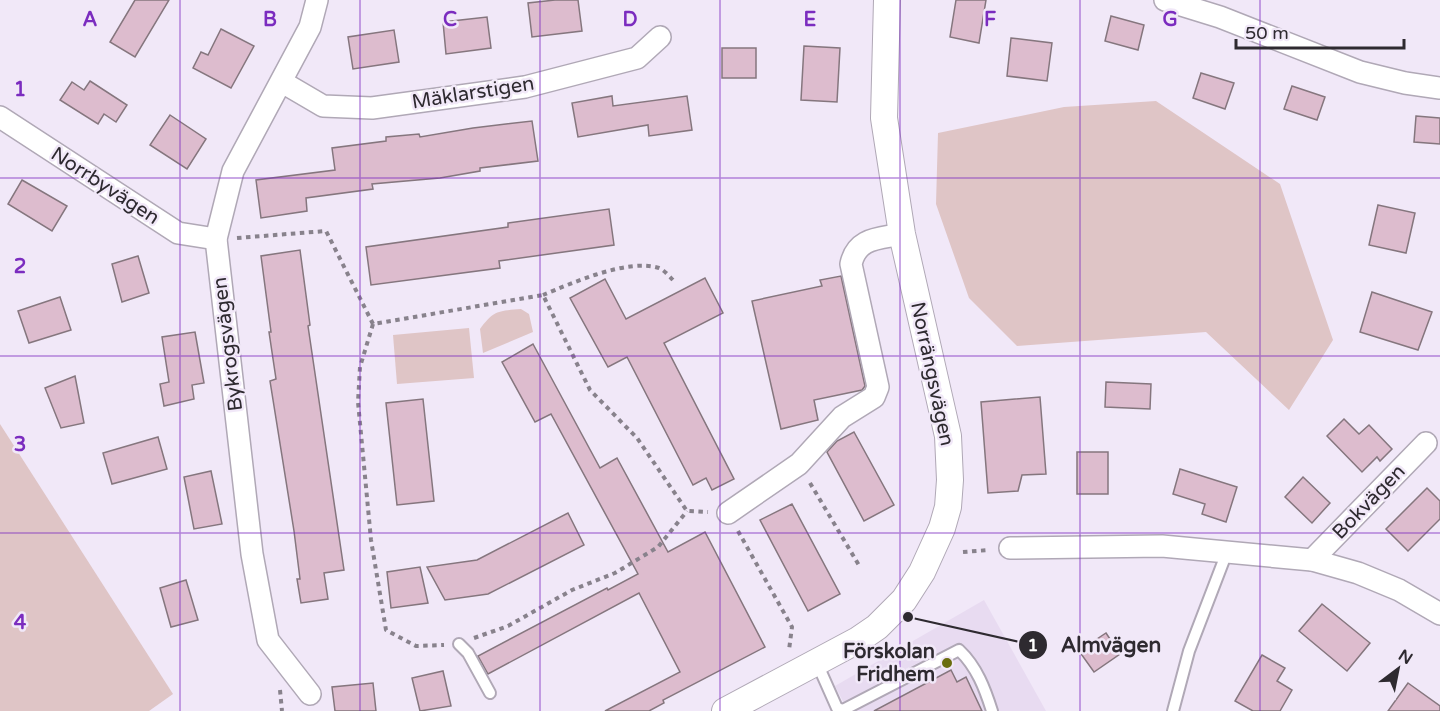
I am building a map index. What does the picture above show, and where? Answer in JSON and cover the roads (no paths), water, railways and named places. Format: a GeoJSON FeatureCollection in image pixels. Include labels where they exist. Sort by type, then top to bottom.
{"type":"FeatureCollection","features":[{"type":"Feature","properties":{"kind":"street","name":"Bykrogsvägen"},"geometry":{"type":"LineString","coordinates":[[310,694],[268,640],[252,554],[216,239],[233,171],[310,27],[317,0]]}},
{"type":"Feature","properties":{"kind":"street","name":"Norrängsvägen"},"geometry":{"type":"LineString","coordinates":[[725,711],[877,627],[904,600],[933,552],[948,507],[950,480],[948,436],[902,234],[884,118],[887,0]]}},
{"type":"Feature","properties":{"kind":"street"},"geometry":{"type":"LineString","coordinates":[[1165,0],[1220,17],[1360,72],[1397,82],[1440,88]]}},
{"type":"Feature","properties":{"kind":"street","name":"Mäklarstigen"},"geometry":{"type":"LineString","coordinates":[[282,82],[323,106],[372,108],[525,87],[637,58],[660,37]]}},
{"type":"Feature","properties":{"kind":"street","name":"Norrbyvägen"},"geometry":{"type":"LineString","coordinates":[[0,117],[178,233],[216,239]]}},
{"type":"Feature","properties":{"kind":"street"},"geometry":{"type":"LineString","coordinates":[[728,513],[799,464],[842,417],[877,393],[878,387],[851,264],[853,254],[867,241],[902,234]]}},
{"type":"Feature","properties":{"kind":"street","name":"Bokvägen"},"geometry":{"type":"LineString","coordinates":[[1312,560],[1426,443]]}},
{"type":"Feature","properties":{"kind":"street"},"geometry":{"type":"LineString","coordinates":[[1010,548],[1162,546],[1312,560],[1358,573],[1399,590],[1440,614]]}},
{"type":"Feature","properties":{"kind":"lane"},"geometry":{"type":"LineString","coordinates":[[1173,711],[1189,651],[1227,552]]}},
{"type":"Feature","properties":{"kind":"lane"},"geometry":{"type":"LineString","coordinates":[[459,644],[468,652],[490,693]]}},
{"type":"Feature","properties":{"kind":"lane"},"geometry":{"type":"LineString","coordinates":[[808,667],[837,708],[843,710],[959,650],[969,659],[984,686],[993,711]]}},
{"type":"Feature","properties":{"kind":"place","name":"Almvägen"},"geometry":{"type":"Point","coordinates":[908,617]}},
{"type":"Feature","properties":{"kind":"place","name":"Förskolan Fridhem"},"geometry":{"type":"Point","coordinates":[947,663]}}]}
